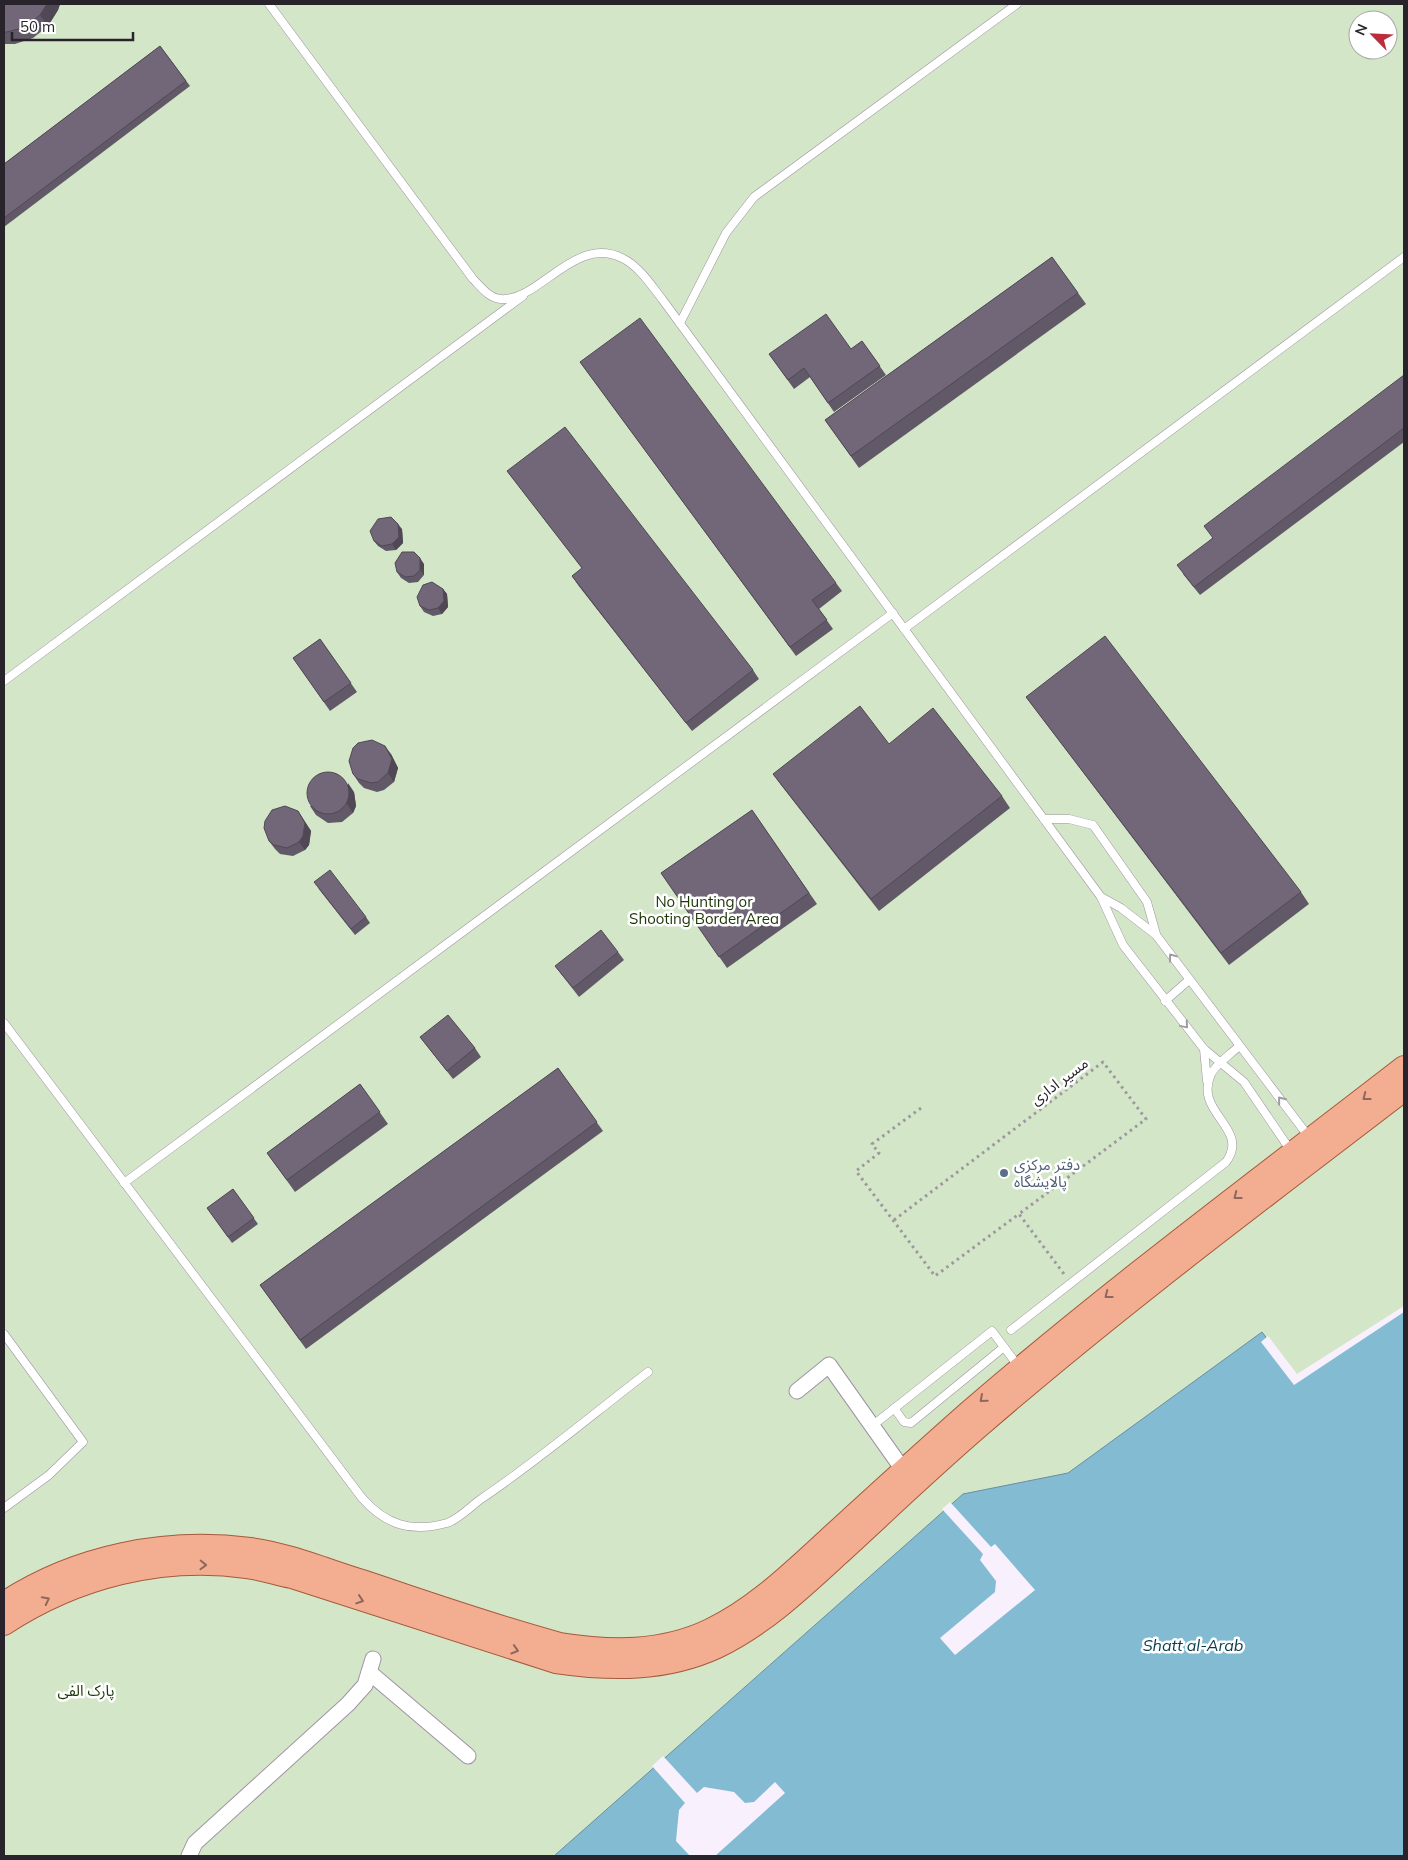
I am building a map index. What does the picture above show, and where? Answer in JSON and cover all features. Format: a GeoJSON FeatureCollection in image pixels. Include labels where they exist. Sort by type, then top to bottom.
{"type":"FeatureCollection","features":[{"type":"Feature","properties":{"kind":"main road"},"geometry":{"type":"LineString","coordinates":[[4,1603],[59,1574],[117,1555],[156,1547],[200,1546],[250,1549],[297,1560],[560,1644],[600,1650],[642,1649],[676,1642],[709,1631],[742,1612],[781,1582],[1069,1326],[1404,1067]]}},
{"type":"Feature","properties":{"kind":"main road"},"geometry":{"type":"LineString","coordinates":[[4,1624],[66,1590],[112,1575],[158,1565],[200,1564],[248,1567],[292,1578],[516,1651],[565,1663],[599,1668],[644,1667],[681,1660],[716,1647],[752,1627],[792,1596],[980,1426],[1080,1340],[1404,1090]]}},
{"type":"Feature","properties":{"kind":"street"},"geometry":{"type":"LineString","coordinates":[[797,1392],[829,1365],[904,1471]]}},
{"type":"Feature","properties":{"kind":"street"},"geometry":{"type":"LineString","coordinates":[[189,1856],[195,1843],[348,1704],[365,1685],[371,1666],[468,1756]]}},
{"type":"Feature","properties":{"kind":"lane"},"geometry":{"type":"LineString","coordinates":[[269,4],[473,279],[487,294],[500,299],[509,298],[520,295],[545,280]]}},
{"type":"Feature","properties":{"kind":"lane"},"geometry":{"type":"LineString","coordinates":[[680,323],[726,233],[754,197],[1017,4]]}},
{"type":"Feature","properties":{"kind":"lane"},"geometry":{"type":"LineString","coordinates":[[4,681],[576,258],[599,253],[622,258],[641,273],[680,323],[1101,897],[1123,945],[1204,1049],[1244,1082],[1292,1154]]}},
{"type":"Feature","properties":{"kind":"lane"},"geometry":{"type":"LineString","coordinates":[[904,629],[1404,257]]}},
{"type":"Feature","properties":{"kind":"lane"},"geometry":{"type":"LineString","coordinates":[[124,1183],[893,613]]}},
{"type":"Feature","properties":{"kind":"lane"},"geometry":{"type":"LineString","coordinates":[[1044,819],[1069,820],[1094,825],[1147,902],[1156,935]]}},
{"type":"Feature","properties":{"kind":"lane"},"geometry":{"type":"LineString","coordinates":[[1101,897],[1121,908],[1156,935],[1311,1139]]}},
{"type":"Feature","properties":{"kind":"lane"},"geometry":{"type":"LineString","coordinates":[[1165,1001],[1189,980]]}},
{"type":"Feature","properties":{"kind":"lane"},"geometry":{"type":"LineString","coordinates":[[4,1023],[362,1498],[375,1513],[389,1521],[407,1527],[424,1527],[449,1522],[500,1487],[648,1372]]}},
{"type":"Feature","properties":{"kind":"lane"},"geometry":{"type":"LineString","coordinates":[[1208,1085],[1212,1072],[1239,1046]]}},
{"type":"Feature","properties":{"kind":"lane"},"geometry":{"type":"LineString","coordinates":[[1011,1330],[1226,1162],[1231,1156],[1234,1140],[1212,1110],[1204,1049]]}},
{"type":"Feature","properties":{"kind":"lane"},"geometry":{"type":"LineString","coordinates":[[872,1426],[992,1331],[1020,1368]]}},
{"type":"Feature","properties":{"kind":"lane"},"geometry":{"type":"LineString","coordinates":[[4,1334],[83,1442],[49,1475],[4,1508]]}},
{"type":"Feature","properties":{"kind":"lane"},"geometry":{"type":"LineString","coordinates":[[894,1408],[904,1422],[911,1423],[1004,1347]]}},
{"type":"Feature","properties":{"kind":"path","name":"مسیر اداری"},"geometry":{"type":"LineString","coordinates":[[894,1220],[1103,1062],[1146,1119],[934,1276],[856,1170],[879,1153],[872,1144],[922,1108]]}},
{"type":"Feature","properties":{"kind":"path"},"geometry":{"type":"LineString","coordinates":[[1019,1214],[1071,1282]]}},
{"type":"Feature","properties":{"kind":"green space","name":"No Hunting or Shooting Border Area"},"geometry":{"type":"Polygon","coordinates":[[[4,4],[1404,4],[1404,1769],[1266,1856],[4,1856],[4,4]]]}},
{"type":"Feature","properties":{"kind":"water","name":"Shatt al-Arab"},"geometry":{"type":"Polygon","coordinates":[[[1404,1308],[1404,1856],[554,1856],[963,1494],[1068,1473],[1262,1332],[1296,1377],[1404,1308]]]}},
{"type":"Feature","properties":{"kind":"pier"},"geometry":{"type":"Polygon","coordinates":[[[1404,1306],[1404,1312],[1294,1385],[1261,1342],[1268,1336],[1297,1374],[1404,1306]]]}},
{"type":"Feature","properties":{"kind":"pier"},"geometry":{"type":"Polygon","coordinates":[[[950,1502],[991,1547],[995,1544],[1035,1590],[955,1655],[940,1638],[995,1592],[996,1581],[980,1560],[983,1554],[942,1509],[950,1502]]]}},
{"type":"Feature","properties":{"kind":"pier"},"geometry":{"type":"Polygon","coordinates":[[[663,1756],[697,1793],[704,1787],[734,1792],[745,1803],[754,1802],[775,1782],[785,1793],[715,1856],[690,1856],[676,1841],[679,1810],[685,1803],[652,1766],[663,1756]]]}},
{"type":"Feature","properties":{"kind":"building"},"geometry":{"type":"Polygon","coordinates":[[[4,4],[47,4],[40,15],[25,27],[7,32],[4,32],[4,4]]]}},
{"type":"Feature","properties":{"kind":"building"},"geometry":{"type":"Polygon","coordinates":[[[160,46],[186,81],[4,218],[4,164],[160,46]]]}},
{"type":"Feature","properties":{"kind":"building"},"geometry":{"type":"Polygon","coordinates":[[[1052,257],[1078,293],[851,456],[825,420],[1052,257]]]}},
{"type":"Feature","properties":{"kind":"building"},"geometry":{"type":"Polygon","coordinates":[[[826,314],[851,349],[862,341],[880,366],[828,403],[804,368],[788,380],[769,354],[826,314]]]}},
{"type":"Feature","properties":{"kind":"building"},"geometry":{"type":"Polygon","coordinates":[[[640,318],[836,583],[812,600],[827,620],[790,647],[580,362],[640,318]]]}},
{"type":"Feature","properties":{"kind":"building"},"geometry":{"type":"Polygon","coordinates":[[[1404,375],[1404,428],[1194,587],[1177,565],[1213,538],[1204,526],[1404,375]]]}},
{"type":"Feature","properties":{"kind":"building"},"geometry":{"type":"Polygon","coordinates":[[[565,427],[753,670],[686,723],[572,576],[582,568],[507,471],[565,427]]]}},
{"type":"Feature","properties":{"kind":"building"},"geometry":{"type":"Polygon","coordinates":[[[391,517],[398,524],[399,537],[392,544],[382,546],[374,541],[370,531],[378,519],[391,517]]]}},
{"type":"Feature","properties":{"kind":"building"},"geometry":{"type":"Polygon","coordinates":[[[402,552],[414,552],[420,558],[420,570],[414,576],[405,577],[397,572],[395,563],[402,552]]]}},
{"type":"Feature","properties":{"kind":"building"},"geometry":{"type":"Polygon","coordinates":[[[432,582],[443,589],[444,601],[438,608],[429,610],[420,606],[417,597],[423,585],[432,582]]]}},
{"type":"Feature","properties":{"kind":"building"},"geometry":{"type":"Polygon","coordinates":[[[1105,636],[1301,892],[1221,953],[1026,697],[1105,636]]]}},
{"type":"Feature","properties":{"kind":"building"},"geometry":{"type":"Polygon","coordinates":[[[320,639],[351,683],[324,702],[293,658],[320,639]]]}},
{"type":"Feature","properties":{"kind":"building"},"geometry":{"type":"Polygon","coordinates":[[[860,706],[889,744],[933,708],[1002,796],[871,899],[773,774],[860,706]]]}},
{"type":"Feature","properties":{"kind":"building"},"geometry":{"type":"Polygon","coordinates":[[[372,740],[385,746],[392,759],[388,773],[378,782],[371,783],[358,779],[353,774],[349,761],[353,748],[358,743],[372,740]]]}},
{"type":"Feature","properties":{"kind":"building"},"geometry":{"type":"Polygon","coordinates":[[[332,772],[340,775],[346,781],[349,793],[346,805],[340,811],[324,814],[316,811],[310,805],[307,789],[310,781],[316,775],[332,772]]]}},
{"type":"Feature","properties":{"kind":"building"},"geometry":{"type":"Polygon","coordinates":[[[285,806],[298,811],[305,823],[303,836],[299,842],[287,848],[274,845],[269,841],[264,828],[265,821],[272,810],[285,806]]]}},
{"type":"Feature","properties":{"kind":"building"},"geometry":{"type":"Polygon","coordinates":[[[752,810],[809,893],[719,957],[661,873],[752,810]]]}},
{"type":"Feature","properties":{"kind":"building"},"geometry":{"type":"Polygon","coordinates":[[[330,870],[366,917],[351,929],[314,882],[330,870]]]}},
{"type":"Feature","properties":{"kind":"building"},"geometry":{"type":"Polygon","coordinates":[[[601,930],[618,952],[573,988],[555,966],[601,930]]]}},
{"type":"Feature","properties":{"kind":"building"},"geometry":{"type":"Polygon","coordinates":[[[448,1015],[475,1048],[447,1071],[420,1037],[448,1015]]]}},
{"type":"Feature","properties":{"kind":"building"},"geometry":{"type":"Polygon","coordinates":[[[558,1068],[597,1122],[300,1340],[260,1285],[558,1068]]]}},
{"type":"Feature","properties":{"kind":"building"},"geometry":{"type":"Polygon","coordinates":[[[360,1084],[380,1112],[287,1180],[267,1153],[360,1084]]]}},
{"type":"Feature","properties":{"kind":"building"},"geometry":{"type":"Polygon","coordinates":[[[233,1189],[254,1218],[228,1237],[207,1208],[233,1189]]]}},
{"type":"Feature","properties":{"kind":"place","name":"دفتر مرکزی پالایشگاه"},"geometry":{"type":"Point","coordinates":[1004,1173]}},
{"type":"Feature","properties":{"kind":"park label","name":"پارک الفی"},"geometry":{"type":"Point","coordinates":[86,1690]}}]}
